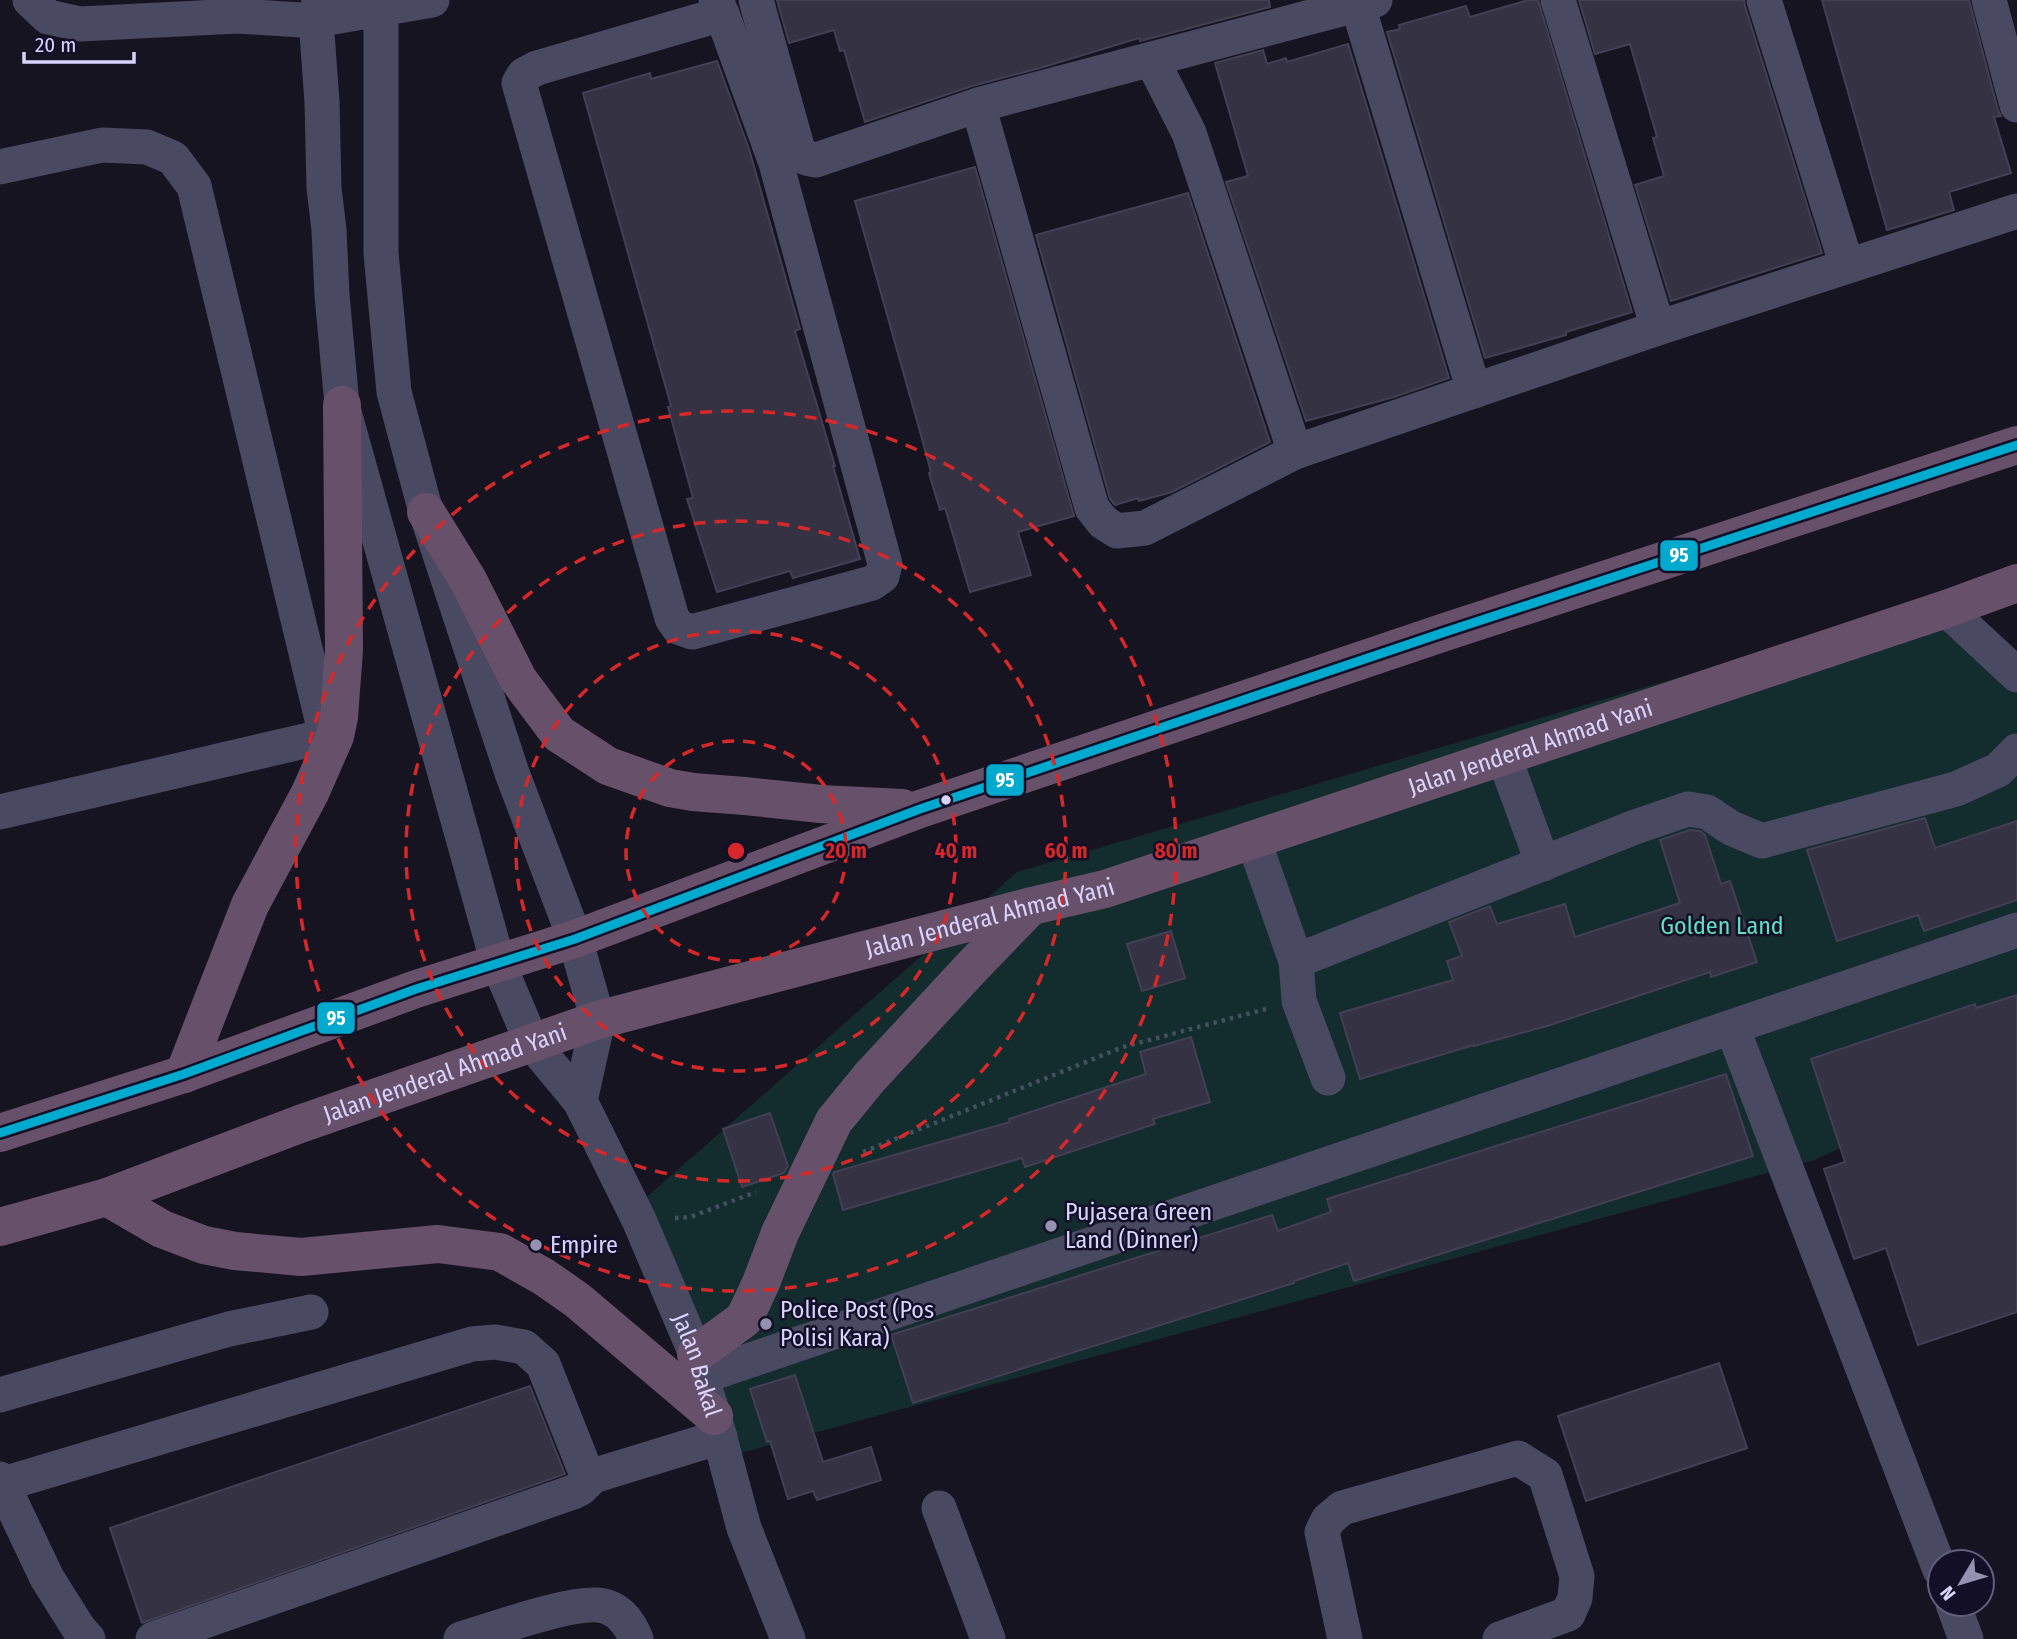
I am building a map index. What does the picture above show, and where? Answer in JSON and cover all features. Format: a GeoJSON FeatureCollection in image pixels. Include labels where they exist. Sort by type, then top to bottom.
{"type":"FeatureCollection","features":[{"type":"Feature","properties":{"kind":"highway"},"geometry":{"type":"LineString","coordinates":[[184,1074],[250,905],[310,793],[335,736],[344,650],[342,405]]}},
{"type":"Feature","properties":{"kind":"highway"},"geometry":{"type":"LineString","coordinates":[[0,1133],[184,1074],[416,989],[575,939],[920,809],[1445,632],[2017,444]]}},
{"type":"Feature","properties":{"kind":"highway"},"geometry":{"type":"LineString","coordinates":[[426,512],[468,580],[518,679],[559,734],[608,765],[670,788],[693,792],[821,804],[920,809]]}},
{"type":"Feature","properties":{"kind":"highway","name":"Jalan Jenderal Ahmad Yani"},"geometry":{"type":"LineString","coordinates":[[0,1227],[107,1197],[300,1124],[598,1020],[1105,889],[2017,583]]}},
{"type":"Feature","properties":{"kind":"highway"},"geometry":{"type":"LineString","coordinates":[[698,1366],[744,1320],[779,1233],[834,1121],[870,1077],[1032,906]]}},
{"type":"Feature","properties":{"kind":"highway"},"geometry":{"type":"LineString","coordinates":[[107,1197],[162,1229],[204,1245],[235,1251],[301,1257],[438,1244],[500,1252],[577,1300],[717,1426]]}},
{"type":"Feature","properties":{"kind":"street"},"geometry":{"type":"LineString","coordinates":[[30,0],[48,17],[80,24],[238,16],[302,20],[318,10],[432,0]]}},
{"type":"Feature","properties":{"kind":"street"},"geometry":{"type":"LineString","coordinates":[[756,0],[798,150],[806,158],[816,160],[978,105],[1367,3],[1474,391]]}},
{"type":"Feature","properties":{"kind":"street"},"geometry":{"type":"LineString","coordinates":[[1558,0],[1658,328]]}},
{"type":"Feature","properties":{"kind":"street"},"geometry":{"type":"LineString","coordinates":[[1764,0],[1847,266]]}},
{"type":"Feature","properties":{"kind":"street"},"geometry":{"type":"LineString","coordinates":[[1989,0],[2017,105]]}},
{"type":"Feature","properties":{"kind":"street"},"geometry":{"type":"LineString","coordinates":[[381,5],[381,253],[394,392],[426,512],[512,772],[575,939],[598,1020],[580,1101]]}},
{"type":"Feature","properties":{"kind":"street"},"geometry":{"type":"LineString","coordinates":[[719,7],[776,163],[885,564],[882,576],[872,583],[692,632],[678,627],[672,618],[519,83],[524,75],[537,68],[719,7]]}},
{"type":"Feature","properties":{"kind":"street","name":"Jalan Bakal"},"geometry":{"type":"LineString","coordinates":[[318,10],[324,188],[342,405],[498,963],[532,1043],[580,1101],[639,1220],[698,1366],[744,1528],[788,1639]]}},
{"type":"Feature","properties":{"kind":"street"},"geometry":{"type":"LineString","coordinates":[[1152,60],[1189,133],[1294,452]]}},
{"type":"Feature","properties":{"kind":"street"},"geometry":{"type":"LineString","coordinates":[[978,105],[1092,508],[1103,522],[1118,531],[1145,528],[1294,452],[1658,328],[2017,211]]}},
{"type":"Feature","properties":{"kind":"street"},"geometry":{"type":"LineString","coordinates":[[0,167],[102,145],[147,148],[173,158],[194,186],[326,736],[0,812]]}},
{"type":"Feature","properties":{"kind":"street"},"geometry":{"type":"LineString","coordinates":[[1946,609],[2017,675]]}},
{"type":"Feature","properties":{"kind":"street"},"geometry":{"type":"LineString","coordinates":[[1296,961],[1635,827],[1688,809],[1707,811],[1731,828],[1762,841],[1956,789],[1998,770],[2017,751]]}},
{"type":"Feature","properties":{"kind":"street"},"geometry":{"type":"LineString","coordinates":[[1504,757],[1543,864]]}},
{"type":"Feature","properties":{"kind":"street"},"geometry":{"type":"LineString","coordinates":[[1253,839],[1296,961],[1299,1001],[1328,1078]]}},
{"type":"Feature","properties":{"kind":"street"},"geometry":{"type":"LineString","coordinates":[[698,1366],[1732,1027],[2017,930]]}},
{"type":"Feature","properties":{"kind":"street"},"geometry":{"type":"LineString","coordinates":[[1732,1027],[1932,1548]]}},
{"type":"Feature","properties":{"kind":"street"},"geometry":{"type":"LineString","coordinates":[[0,1395],[229,1329],[311,1312]]}},
{"type":"Feature","properties":{"kind":"street"},"geometry":{"type":"LineString","coordinates":[[88,1639],[47,1578],[1,1483],[472,1344],[495,1342],[524,1347],[543,1364],[583,1465],[593,1476]]}},
{"type":"Feature","properties":{"kind":"street"},"geometry":{"type":"LineString","coordinates":[[153,1639],[573,1492],[593,1476],[717,1426]]}},
{"type":"Feature","properties":{"kind":"street"},"geometry":{"type":"LineString","coordinates":[[1345,1639],[1322,1532],[1328,1520],[1342,1508],[1518,1458],[1545,1475],[1577,1576],[1575,1598],[1568,1614],[1500,1639]]}},
{"type":"Feature","properties":{"kind":"street"},"geometry":{"type":"LineString","coordinates":[[939,1508],[988,1639]]}},
{"type":"Feature","properties":{"kind":"street"},"geometry":{"type":"LineString","coordinates":[[461,1639],[554,1611],[594,1604],[607,1606],[629,1622],[636,1639]]}},
{"type":"Feature","properties":{"kind":"street"},"geometry":{"type":"LineString","coordinates":[[1958,1618],[1966,1639]]}},
{"type":"Feature","properties":{"kind":"path"},"geometry":{"type":"LineString","coordinates":[[639,1220],[690,1217],[808,1173],[1123,1047],[1299,1001]]}},
{"type":"Feature","properties":{"kind":"green space","name":"Golden Land"},"geometry":{"type":"Polygon","coordinates":[[[1941,600],[2017,670],[2017,1062],[1815,1160],[712,1461],[672,1339],[625,1216],[1017,872],[1941,600]]]}},
{"type":"Feature","properties":{"kind":"building"},"geometry":{"type":"Polygon","coordinates":[[[777,0],[1269,0],[1270,7],[1140,41],[1139,38],[972,86],[865,122],[844,50],[840,51],[834,30],[789,43],[777,0]]]}},
{"type":"Feature","properties":{"kind":"building"},"geometry":{"type":"Polygon","coordinates":[[[1528,0],[1538,0],[1632,312],[1566,332],[1566,335],[1485,358],[1387,32],[1400,29],[1399,25],[1466,6],[1470,17],[1528,0]]]}},
{"type":"Feature","properties":{"kind":"building"},"geometry":{"type":"Polygon","coordinates":[[[1579,0],[1744,0],[1822,253],[1671,301],[1635,185],[1664,176],[1653,138],[1657,137],[1630,44],[1595,54],[1579,0]]]}},
{"type":"Feature","properties":{"kind":"building"},"geometry":{"type":"Polygon","coordinates":[[[1822,0],[1969,0],[2001,116],[1994,117],[2011,173],[1949,192],[1954,210],[1887,230],[1822,0]]]}},
{"type":"Feature","properties":{"kind":"building"},"geometry":{"type":"Polygon","coordinates":[[[1348,44],[1449,378],[1394,397],[1306,421],[1226,182],[1248,176],[1215,63],[1263,50],[1267,64],[1286,58],[1287,62],[1348,44]]]}},
{"type":"Feature","properties":{"kind":"building"},"geometry":{"type":"Polygon","coordinates":[[[717,61],[749,149],[800,329],[795,331],[860,559],[793,578],[790,571],[717,592],[687,499],[693,498],[668,407],[671,406],[583,93],[650,73],[651,79],[717,61]]]}},
{"type":"Feature","properties":{"kind":"building"},"geometry":{"type":"Polygon","coordinates":[[[975,167],[1074,516],[1018,532],[1031,575],[970,592],[945,508],[940,510],[929,473],[931,472],[855,201],[975,167]]]}},
{"type":"Feature","properties":{"kind":"building"},"geometry":{"type":"Polygon","coordinates":[[[1188,193],[1270,442],[1172,492],[1115,505],[1110,499],[1036,235],[1188,193]]]}},
{"type":"Feature","properties":{"kind":"building"},"geometry":{"type":"Polygon","coordinates":[[[1925,818],[1935,848],[2017,821],[2017,900],[1924,931],[1918,915],[1837,941],[1807,850],[1925,818]]]}},
{"type":"Feature","properties":{"kind":"building"},"geometry":{"type":"Polygon","coordinates":[[[1690,830],[1700,831],[1705,835],[1721,884],[1730,881],[1757,962],[1711,977],[1710,972],[1547,1026],[1360,1079],[1340,1013],[1453,980],[1447,961],[1462,956],[1449,922],[1490,906],[1497,924],[1565,904],[1575,937],[1680,903],[1660,840],[1690,830]]]}},
{"type":"Feature","properties":{"kind":"building"},"geometry":{"type":"Polygon","coordinates":[[[1171,931],[1185,978],[1142,991],[1127,944],[1171,931]]]}},
{"type":"Feature","properties":{"kind":"building"},"geometry":{"type":"Polygon","coordinates":[[[2017,995],[2017,1312],[1918,1345],[1886,1248],[1854,1259],[1824,1169],[1845,1162],[1811,1059],[1975,1004],[1976,1008],[2017,995]]]}},
{"type":"Feature","properties":{"kind":"building"},"geometry":{"type":"Polygon","coordinates":[[[1191,1037],[1210,1102],[1153,1119],[1155,1124],[1025,1167],[1022,1158],[843,1210],[834,1172],[1010,1122],[1009,1119],[1146,1074],[1140,1052],[1191,1037]]]}},
{"type":"Feature","properties":{"kind":"building"},"geometry":{"type":"Polygon","coordinates":[[[1726,1074],[1753,1156],[1354,1281],[1348,1263],[1294,1283],[913,1403],[891,1335],[1272,1215],[1278,1231],[1331,1212],[1327,1199],[1726,1074]]]}},
{"type":"Feature","properties":{"kind":"building"},"geometry":{"type":"Polygon","coordinates":[[[770,1113],[788,1166],[784,1173],[742,1187],[723,1129],[770,1113]]]}},
{"type":"Feature","properties":{"kind":"building"},"geometry":{"type":"Polygon","coordinates":[[[1719,1363],[1747,1448],[1586,1501],[1558,1416],[1719,1363]]]}},
{"type":"Feature","properties":{"kind":"building"},"geometry":{"type":"Polygon","coordinates":[[[795,1375],[823,1462],[871,1447],[881,1480],[817,1500],[813,1491],[788,1499],[750,1389],[795,1375]]]}},
{"type":"Feature","properties":{"kind":"building"},"geometry":{"type":"Polygon","coordinates":[[[530,1386],[565,1474],[142,1623],[110,1528],[530,1386]]]}},
{"type":"Feature","properties":{"kind":"transit line","name":"95"},"geometry":{"type":"LineString","coordinates":[[0,1133],[184,1074],[416,989],[575,939],[920,809],[1445,632],[2017,445]]}},
{"type":"Feature","properties":{"kind":"place","name":"Pujasera Green Land (Dinner)"},"geometry":{"type":"Point","coordinates":[1051,1226]}},
{"type":"Feature","properties":{"kind":"place","name":"Empire"},"geometry":{"type":"Point","coordinates":[536,1245]}},
{"type":"Feature","properties":{"kind":"place","name":"Police Post (Pos Polisi Kara)"},"geometry":{"type":"Point","coordinates":[766,1324]}}]}
